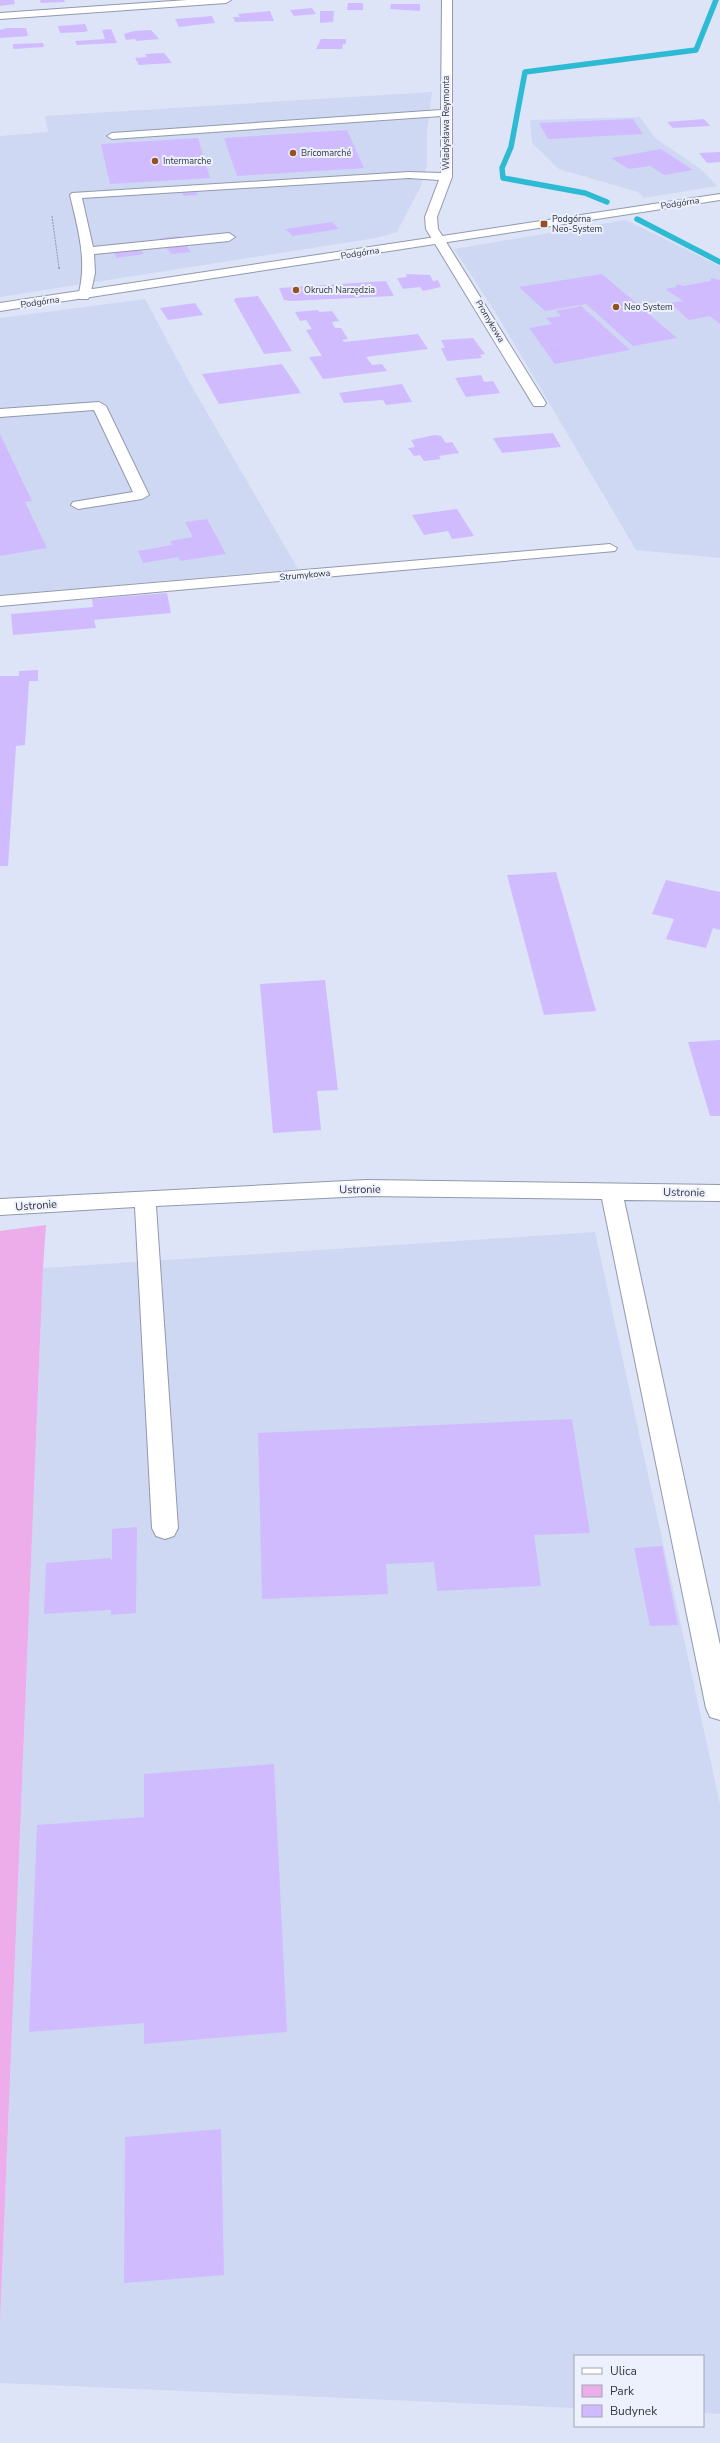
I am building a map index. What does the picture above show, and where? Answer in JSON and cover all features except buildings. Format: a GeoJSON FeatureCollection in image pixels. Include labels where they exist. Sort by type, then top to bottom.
{"type":"FeatureCollection","features":[{"type":"Feature","properties":{"kind":"street"},"geometry":{"type":"LineString","coordinates":[[0,16],[226,0]]}},
{"type":"Feature","properties":{"kind":"street","name":"Władysława Reymonta"},"geometry":{"type":"LineString","coordinates":[[440,240],[432,229],[431,217],[446,177],[445,114],[447,0]]}},
{"type":"Feature","properties":{"kind":"street"},"geometry":{"type":"LineString","coordinates":[[112,136],[445,114]]}},
{"type":"Feature","properties":{"kind":"street"},"geometry":{"type":"LineString","coordinates":[[84,296],[89,285],[85,237],[76,195],[409,175],[446,177]]}},
{"type":"Feature","properties":{"kind":"street","name":"Podgórna"},"geometry":{"type":"LineString","coordinates":[[0,307],[84,296],[720,197]]}},
{"type":"Feature","properties":{"kind":"street"},"geometry":{"type":"LineString","coordinates":[[86,251],[140,245],[159,250],[197,245],[229,237]]}},
{"type":"Feature","properties":{"kind":"street","name":"Promykowa"},"geometry":{"type":"LineString","coordinates":[[440,240],[539,403]]}},
{"type":"Feature","properties":{"kind":"street"},"geometry":{"type":"LineString","coordinates":[[0,413],[99,406],[142,494],[78,505]]}},
{"type":"Feature","properties":{"kind":"street","name":"Strumykowa"},"geometry":{"type":"LineString","coordinates":[[0,602],[610,548]]}},
{"type":"Feature","properties":{"kind":"street","name":"Ustronie"},"geometry":{"type":"LineString","coordinates":[[0,1207],[366,1188],[720,1193]]}},
{"type":"Feature","properties":{"kind":"street"},"geometry":{"type":"LineString","coordinates":[[611,1191],[720,1708]]}},
{"type":"Feature","properties":{"kind":"street"},"geometry":{"type":"LineString","coordinates":[[145,1199],[165,1528]]}},
{"type":"Feature","properties":{"kind":"shaded area"},"geometry":{"type":"Polygon","coordinates":[[[432,92],[427,132],[427,165],[421,186],[397,232],[376,238],[0,297],[0,136],[48,132],[45,116],[432,92]]]}},
{"type":"Feature","properties":{"kind":"shaded area"},"geometry":{"type":"Polygon","coordinates":[[[640,117],[655,138],[702,170],[717,186],[644,198],[638,192],[559,169],[532,143],[530,120],[640,117]]]}},
{"type":"Feature","properties":{"kind":"shaded area"},"geometry":{"type":"Polygon","coordinates":[[[626,220],[720,266],[720,558],[636,550],[497,315],[454,249],[626,220]]]}},
{"type":"Feature","properties":{"kind":"shaded area"},"geometry":{"type":"Polygon","coordinates":[[[145,299],[191,385],[298,569],[0,595],[0,318],[145,299]]]}},
{"type":"Feature","properties":{"kind":"shaded area"},"geometry":{"type":"Polygon","coordinates":[[[595,1232],[720,1804],[720,2414],[704,2413],[704,2355],[574,2355],[574,2408],[0,2383],[0,2324],[43,1268],[595,1232]]]}},
{"type":"Feature","properties":{"kind":"green space"},"geometry":{"type":"Polygon","coordinates":[[[46,1225],[43,1268],[0,2324],[0,1231],[46,1225]]]}},
{"type":"Feature","properties":{"kind":"waterway"},"geometry":{"type":"LineString","coordinates":[[607,202],[585,193],[503,178],[502,168],[511,147],[525,72],[696,50],[716,0]]}},
{"type":"Feature","properties":{"kind":"waterway"},"geometry":{"type":"LineString","coordinates":[[637,219],[720,262]]}},
{"type":"Feature","properties":{"kind":"place","name":"Bricomarché"},"geometry":{"type":"Point","coordinates":[293,153]}},
{"type":"Feature","properties":{"kind":"place","name":"Intermarche"},"geometry":{"type":"Point","coordinates":[155,161]}},
{"type":"Feature","properties":{"kind":"place","name":"Podgórna Neo-System"},"geometry":{"type":"Point","coordinates":[544,224]}},
{"type":"Feature","properties":{"kind":"place","name":"Okruch Narzędzia"},"geometry":{"type":"Point","coordinates":[296,290]}},
{"type":"Feature","properties":{"kind":"place","name":"Neo System"},"geometry":{"type":"Point","coordinates":[616,307]}}]}
